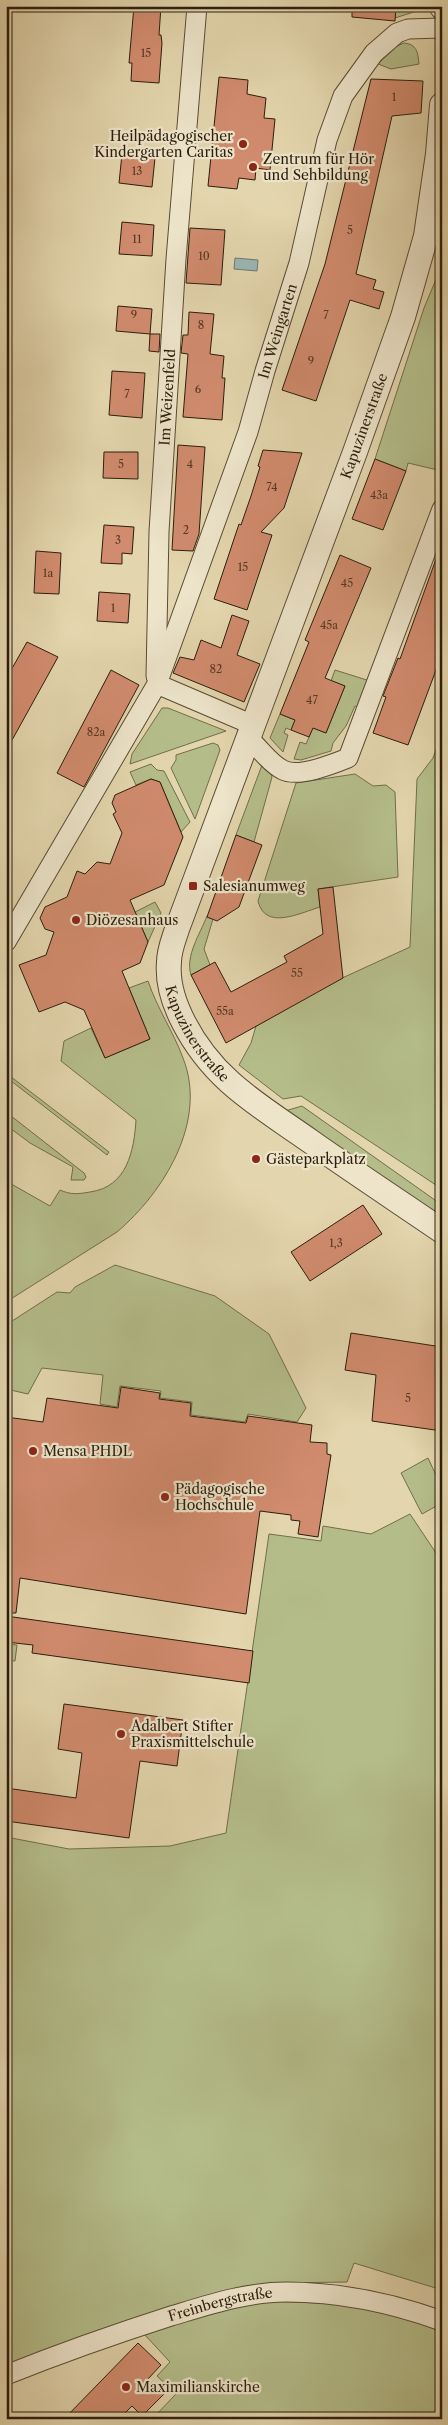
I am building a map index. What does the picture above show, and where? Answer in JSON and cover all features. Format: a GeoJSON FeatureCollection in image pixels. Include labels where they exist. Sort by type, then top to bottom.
{"type":"FeatureCollection","features":[{"type":"Feature","properties":{"kind":"street","name":"Im Weizenfeld"},"geometry":{"type":"LineString","coordinates":[[157,684],[155,668],[159,532],[176,259],[197,6]]}},
{"type":"Feature","properties":{"kind":"street","name":"Im Weingarten"},"geometry":{"type":"LineString","coordinates":[[157,684],[248,432],[267,361],[299,263],[327,140],[340,103],[351,82],[387,40],[408,29],[442,28]]}},
{"type":"Feature","properties":{"kind":"street","name":"Kapuzinerstraße"},"geometry":{"type":"LineString","coordinates":[[442,106],[438,154],[426,236],[403,317],[358,446],[170,950],[169,974],[174,1003],[199,1050],[220,1075],[236,1089],[442,1231]]}},
{"type":"Feature","properties":{"kind":"street"},"geometry":{"type":"LineString","coordinates":[[6,942],[157,684],[251,731],[278,766],[293,773],[327,766],[348,758],[442,509]]}},
{"type":"Feature","properties":{"kind":"street","name":"Freinbergstraße"},"geometry":{"type":"LineString","coordinates":[[6,2374],[87,2343],[214,2303],[241,2297],[284,2292],[359,2298],[414,2311],[442,2321]]}},
{"type":"Feature","properties":{"kind":"green space"},"geometry":{"type":"Polygon","coordinates":[[[396,6],[420,6],[420,10],[395,18],[396,6]]]}},
{"type":"Feature","properties":{"kind":"green space"},"geometry":{"type":"Polygon","coordinates":[[[404,43],[414,47],[419,64],[391,69],[378,64],[397,46],[404,43]]]}},
{"type":"Feature","properties":{"kind":"green space"},"geometry":{"type":"Polygon","coordinates":[[[442,265],[442,471],[408,463],[406,471],[375,459],[424,308],[442,265]]]}},
{"type":"Feature","properties":{"kind":"green space"},"geometry":{"type":"Polygon","coordinates":[[[335,670],[370,681],[360,709],[355,706],[346,726],[333,743],[331,751],[301,760],[294,759],[300,742],[306,744],[313,728],[326,733],[345,686],[331,681],[335,670]]]}},
{"type":"Feature","properties":{"kind":"green space"},"geometry":{"type":"Polygon","coordinates":[[[162,708],[168,708],[226,731],[130,764],[132,754],[162,708]]]}},
{"type":"Feature","properties":{"kind":"green space"},"geometry":{"type":"Polygon","coordinates":[[[280,714],[295,720],[291,730],[286,728],[284,733],[288,735],[283,752],[270,738],[280,714]]]}},
{"type":"Feature","properties":{"kind":"green space"},"geometry":{"type":"Polygon","coordinates":[[[442,734],[442,1189],[301,1096],[283,1099],[239,1065],[251,1043],[256,1026],[329,984],[410,947],[417,779],[433,758],[442,734]]]}},
{"type":"Feature","properties":{"kind":"green space"},"geometry":{"type":"Polygon","coordinates":[[[213,743],[218,745],[220,750],[195,819],[171,768],[176,760],[176,755],[213,743]]]}},
{"type":"Feature","properties":{"kind":"green space"},"geometry":{"type":"Polygon","coordinates":[[[151,764],[157,770],[164,771],[190,822],[181,832],[160,782],[151,779],[136,785],[130,772],[151,764]]]}},
{"type":"Feature","properties":{"kind":"green space"},"geometry":{"type":"Polygon","coordinates":[[[262,765],[270,770],[272,777],[254,842],[236,835],[262,765]]]}},
{"type":"Feature","properties":{"kind":"green space"},"geometry":{"type":"Polygon","coordinates":[[[355,774],[373,786],[386,785],[395,792],[398,877],[318,889],[320,907],[293,916],[275,918],[268,915],[262,910],[258,901],[296,783],[355,774]]]}},
{"type":"Feature","properties":{"kind":"green space"},"geometry":{"type":"Polygon","coordinates":[[[155,902],[161,913],[148,942],[135,912],[155,902]]]}},
{"type":"Feature","properties":{"kind":"green space"},"geometry":{"type":"Polygon","coordinates":[[[207,916],[213,919],[204,949],[210,965],[191,975],[190,960],[207,916]]]}},
{"type":"Feature","properties":{"kind":"green space"},"geometry":{"type":"Polygon","coordinates":[[[148,981],[179,1048],[189,1082],[190,1106],[177,1154],[151,1197],[117,1232],[6,1302],[6,1181],[50,1206],[60,1190],[78,1194],[103,1189],[113,1183],[126,1166],[133,1144],[136,1120],[61,1061],[64,1041],[91,1028],[105,1058],[150,1039],[129,988],[148,981]]]}},
{"type":"Feature","properties":{"kind":"green space"},"geometry":{"type":"Polygon","coordinates":[[[6,1073],[109,1152],[107,1155],[6,1077],[6,1073]]]}},
{"type":"Feature","properties":{"kind":"green space"},"geometry":{"type":"Polygon","coordinates":[[[302,1106],[442,1205],[442,1218],[285,1111],[302,1106]]]}},
{"type":"Feature","properties":{"kind":"green space"},"geometry":{"type":"Polygon","coordinates":[[[6,1112],[84,1173],[86,1177],[84,1180],[71,1180],[73,1167],[30,1143],[6,1125],[6,1112]]]}},
{"type":"Feature","properties":{"kind":"green space"},"geometry":{"type":"Polygon","coordinates":[[[115,1265],[215,1296],[269,1334],[306,1408],[297,1422],[248,1414],[245,1422],[191,1415],[192,1402],[160,1398],[161,1391],[120,1386],[117,1407],[100,1404],[103,1375],[42,1368],[28,1394],[6,1389],[6,1325],[57,1292],[70,1293],[75,1287],[115,1265]]]}},
{"type":"Feature","properties":{"kind":"green space"},"geometry":{"type":"Polygon","coordinates":[[[428,1458],[442,1488],[442,1503],[422,1514],[401,1473],[428,1458]]]}},
{"type":"Feature","properties":{"kind":"green space"},"geometry":{"type":"Polygon","coordinates":[[[410,1514],[442,1562],[442,2290],[354,2263],[347,2282],[276,2283],[6,2368],[6,1837],[69,1849],[170,1846],[226,1833],[269,1534],[321,1541],[323,1526],[371,1534],[410,1514]]]}},
{"type":"Feature","properties":{"kind":"green space"},"geometry":{"type":"Polygon","coordinates":[[[6,1644],[17,1645],[15,1661],[6,1660],[6,1644]]]}},
{"type":"Feature","properties":{"kind":"green space"},"geometry":{"type":"Polygon","coordinates":[[[269,2301],[345,2304],[404,2317],[442,2330],[442,2419],[152,2419],[176,2394],[157,2376],[170,2362],[144,2334],[222,2307],[269,2301]]]}},
{"type":"Feature","properties":{"kind":"water"},"geometry":{"type":"Polygon","coordinates":[[[235,258],[258,260],[257,271],[234,269],[235,258]]]}},
{"type":"Feature","properties":{"kind":"building"},"geometry":{"type":"Polygon","coordinates":[[[134,6],[161,6],[159,35],[161,35],[162,43],[159,83],[131,81],[132,63],[129,63],[134,6]]]}},
{"type":"Feature","properties":{"kind":"building"},"geometry":{"type":"Polygon","coordinates":[[[352,6],[396,6],[395,21],[352,17],[352,6]]]}},
{"type":"Feature","properties":{"kind":"building","name":"Heilpädagogischer Kindergarten Caritas"},"geometry":{"type":"Polygon","coordinates":[[[219,77],[248,80],[247,94],[266,98],[264,118],[275,119],[270,170],[256,168],[255,180],[239,178],[237,189],[208,186],[219,77]]]}},
{"type":"Feature","properties":{"kind":"building"},"geometry":{"type":"Polygon","coordinates":[[[371,79],[423,81],[421,113],[392,116],[356,274],[376,280],[373,289],[384,292],[379,309],[350,300],[316,401],[282,390],[325,264],[371,79]]]}},
{"type":"Feature","properties":{"kind":"building"},"geometry":{"type":"Polygon","coordinates":[[[122,154],[155,158],[152,187],[119,183],[122,154]]]}},
{"type":"Feature","properties":{"kind":"building"},"geometry":{"type":"Polygon","coordinates":[[[122,222],[154,225],[152,256],[119,254],[122,222]]]}},
{"type":"Feature","properties":{"kind":"building"},"geometry":{"type":"Polygon","coordinates":[[[190,228],[225,230],[221,285],[186,283],[190,228]]]}},
{"type":"Feature","properties":{"kind":"building"},"geometry":{"type":"Polygon","coordinates":[[[118,306],[152,309],[150,334],[116,331],[118,306]]]}},
{"type":"Feature","properties":{"kind":"building"},"geometry":{"type":"Polygon","coordinates":[[[189,312],[214,314],[210,354],[224,356],[222,378],[225,378],[222,420],[183,417],[188,354],[181,353],[183,335],[188,335],[189,312]]]}},
{"type":"Feature","properties":{"kind":"building"},"geometry":{"type":"Polygon","coordinates":[[[150,334],[160,334],[159,352],[149,351],[150,334]]]}},
{"type":"Feature","properties":{"kind":"building"},"geometry":{"type":"Polygon","coordinates":[[[112,371],[145,373],[142,418],[109,415],[112,371]]]}},
{"type":"Feature","properties":{"kind":"building"},"geometry":{"type":"Polygon","coordinates":[[[178,445],[205,447],[199,534],[193,551],[172,550],[178,445]]]}},
{"type":"Feature","properties":{"kind":"building"},"geometry":{"type":"Polygon","coordinates":[[[263,450],[302,453],[284,508],[261,532],[272,535],[247,610],[214,599],[239,524],[241,525],[251,496],[263,450]]]}},
{"type":"Feature","properties":{"kind":"building"},"geometry":{"type":"Polygon","coordinates":[[[104,452],[138,452],[138,479],[103,478],[104,452]]]}},
{"type":"Feature","properties":{"kind":"building"},"geometry":{"type":"Polygon","coordinates":[[[375,459],[406,471],[383,530],[352,519],[375,459]]]}},
{"type":"Feature","properties":{"kind":"building"},"geometry":{"type":"Polygon","coordinates":[[[104,525],[134,527],[132,554],[122,553],[122,564],[101,563],[104,525]]]}},
{"type":"Feature","properties":{"kind":"building"},"geometry":{"type":"Polygon","coordinates":[[[440,548],[442,548],[442,654],[408,745],[373,733],[386,697],[383,696],[398,658],[400,659],[440,548]]]}},
{"type":"Feature","properties":{"kind":"building"},"geometry":{"type":"Polygon","coordinates":[[[36,551],[61,553],[59,594],[34,593],[36,551]]]}},
{"type":"Feature","properties":{"kind":"building"},"geometry":{"type":"Polygon","coordinates":[[[340,555],[371,568],[325,678],[345,686],[326,733],[313,728],[309,737],[291,730],[295,720],[280,714],[309,642],[305,640],[340,555]]]}},
{"type":"Feature","properties":{"kind":"building"},"geometry":{"type":"Polygon","coordinates":[[[99,592],[130,594],[128,623],[97,621],[99,592]]]}},
{"type":"Feature","properties":{"kind":"building"},"geometry":{"type":"Polygon","coordinates":[[[232,615],[249,621],[237,655],[260,664],[244,702],[173,673],[180,657],[194,660],[201,640],[221,648],[232,615]]]}},
{"type":"Feature","properties":{"kind":"building"},"geometry":{"type":"Polygon","coordinates":[[[27,642],[58,657],[6,751],[6,679],[27,642]]]}},
{"type":"Feature","properties":{"kind":"building"},"geometry":{"type":"Polygon","coordinates":[[[111,670],[139,685],[84,787],[57,773],[111,670]]]}},
{"type":"Feature","properties":{"kind":"building","name":"Diözesanhaus"},"geometry":{"type":"Polygon","coordinates":[[[151,779],[160,782],[183,837],[164,885],[130,900],[148,942],[140,963],[122,971],[150,1039],[105,1058],[84,1010],[65,1002],[39,1012],[19,965],[46,955],[54,932],[45,929],[40,918],[45,907],[67,897],[77,871],[85,874],[97,862],[110,864],[122,833],[113,814],[116,812],[112,803],[115,795],[151,779]]]}},
{"type":"Feature","properties":{"kind":"building"},"geometry":{"type":"Polygon","coordinates":[[[236,835],[262,845],[239,907],[217,921],[207,917],[236,835]]]}},
{"type":"Feature","properties":{"kind":"building"},"geometry":{"type":"Polygon","coordinates":[[[333,887],[343,978],[226,1043],[191,975],[215,962],[231,992],[287,962],[284,956],[323,934],[318,889],[333,887]]]}},
{"type":"Feature","properties":{"kind":"building"},"geometry":{"type":"Polygon","coordinates":[[[363,1205],[382,1234],[310,1281],[291,1252],[363,1205]]]}},
{"type":"Feature","properties":{"kind":"building"},"geometry":{"type":"Polygon","coordinates":[[[351,1333],[442,1347],[442,1431],[372,1421],[376,1375],[345,1370],[351,1333]]]}},
{"type":"Feature","properties":{"kind":"building","name":"Pädagogische Hochschule"},"geometry":{"type":"Polygon","coordinates":[[[121,1387],[160,1393],[159,1399],[191,1403],[190,1416],[246,1423],[248,1416],[312,1425],[310,1442],[327,1443],[327,1454],[331,1455],[318,1537],[298,1534],[300,1521],[291,1520],[291,1515],[260,1511],[246,1614],[20,1578],[16,1613],[6,1613],[6,1417],[43,1422],[47,1398],[118,1408],[121,1387]]]}},
{"type":"Feature","properties":{"kind":"building"},"geometry":{"type":"Polygon","coordinates":[[[6,1616],[253,1651],[249,1683],[32,1653],[33,1645],[6,1642],[6,1616]]]}},
{"type":"Feature","properties":{"kind":"building"},"geometry":{"type":"Polygon","coordinates":[[[64,1704],[183,1720],[177,1766],[140,1761],[129,1838],[6,1821],[6,1788],[76,1798],[82,1753],[58,1749],[64,1704]]]}},
{"type":"Feature","properties":{"kind":"building","name":"Maximilianskirche"},"geometry":{"type":"Polygon","coordinates":[[[138,2343],[161,2365],[148,2379],[164,2394],[142,2416],[132,2406],[119,2419],[64,2419],[138,2343]]]}},
{"type":"Feature","properties":{"kind":"place","name":"Heilpädagogischer Kindergarten Caritas"},"geometry":{"type":"Point","coordinates":[243,144]}},
{"type":"Feature","properties":{"kind":"place","name":"Zentrum für Hör und Sehbildung"},"geometry":{"type":"Point","coordinates":[253,167]}},
{"type":"Feature","properties":{"kind":"place","name":"Salesianumweg"},"geometry":{"type":"Point","coordinates":[193,886]}},
{"type":"Feature","properties":{"kind":"place","name":"Diözesanhaus"},"geometry":{"type":"Point","coordinates":[76,920]}},
{"type":"Feature","properties":{"kind":"place","name":"Gästeparkplatz"},"geometry":{"type":"Point","coordinates":[256,1159]}},
{"type":"Feature","properties":{"kind":"place","name":"Mensa PHDL"},"geometry":{"type":"Point","coordinates":[33,1451]}},
{"type":"Feature","properties":{"kind":"place","name":"Pädagogische Hochschule"},"geometry":{"type":"Point","coordinates":[165,1497]}},
{"type":"Feature","properties":{"kind":"place","name":"Adalbert Stifter Praxismittelschule"},"geometry":{"type":"Point","coordinates":[121,1734]}},
{"type":"Feature","properties":{"kind":"place","name":"Maximilianskirche"},"geometry":{"type":"Point","coordinates":[126,2387]}}]}
